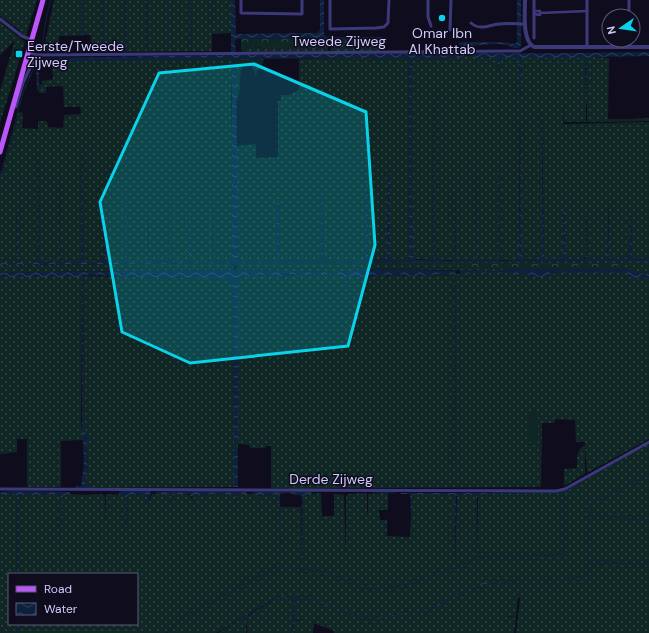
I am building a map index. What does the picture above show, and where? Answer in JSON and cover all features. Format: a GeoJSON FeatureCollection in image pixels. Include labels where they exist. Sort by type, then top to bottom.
{"type":"FeatureCollection","features":[{"type":"Feature","properties":{"kind":"main road"},"geometry":{"type":"LineString","coordinates":[[0,152],[43,0]]}},
{"type":"Feature","properties":{"kind":"street"},"geometry":{"type":"LineString","coordinates":[[241,0],[241,14],[302,14],[302,0]]}},
{"type":"Feature","properties":{"kind":"street"},"geometry":{"type":"LineString","coordinates":[[330,0],[330,29],[376,28],[384,26],[388,23],[389,0]]}},
{"type":"Feature","properties":{"kind":"street"},"geometry":{"type":"LineString","coordinates":[[428,0],[428,17],[431,26]]}},
{"type":"Feature","properties":{"kind":"street"},"geometry":{"type":"LineString","coordinates":[[450,30],[451,0]]}},
{"type":"Feature","properties":{"kind":"street"},"geometry":{"type":"LineString","coordinates":[[525,0],[523,24],[526,36],[531,45]]}},
{"type":"Feature","properties":{"kind":"street"},"geometry":{"type":"LineString","coordinates":[[534,0],[534,38]]}},
{"type":"Feature","properties":{"kind":"street"},"geometry":{"type":"LineString","coordinates":[[587,0],[587,47]]}},
{"type":"Feature","properties":{"kind":"street"},"geometry":{"type":"LineString","coordinates":[[534,13],[540,11],[540,13],[587,11]]}},
{"type":"Feature","properties":{"kind":"street"},"geometry":{"type":"LineString","coordinates":[[0,19],[22,36],[32,40]]}},
{"type":"Feature","properties":{"kind":"street"},"geometry":{"type":"LineString","coordinates":[[471,23],[477,27],[483,28],[499,24],[523,24]]}},
{"type":"Feature","properties":{"kind":"street","name":"Tweede Zijweg"},"geometry":{"type":"LineString","coordinates":[[28,52],[36,55],[520,51],[531,45],[537,47],[601,47]]}},
{"type":"Feature","properties":{"kind":"street"},"geometry":{"type":"LineString","coordinates":[[16,108],[23,83],[36,55]]}},
{"type":"Feature","properties":{"kind":"street","name":"Derde Zijweg"},"geometry":{"type":"LineString","coordinates":[[0,489],[556,491],[649,442]]}},
{"type":"Feature","properties":{"kind":"highlighted area"},"geometry":{"type":"Polygon","coordinates":[[[254,64],[366,112],[375,245],[348,346],[190,363],[122,332],[100,202],[159,73],[254,64]]]}},
{"type":"Feature","properties":{"kind":"green space"},"geometry":{"type":"Polygon","coordinates":[[[0,0],[37,0],[26,35],[19,32],[19,30],[0,16],[0,0]]]}},
{"type":"Feature","properties":{"kind":"green space"},"geometry":{"type":"Polygon","coordinates":[[[54,0],[231,0],[231,33],[212,34],[212,51],[91,52],[91,35],[59,36],[59,52],[43,52],[54,0]]]}},
{"type":"Feature","properties":{"kind":"green space"},"geometry":{"type":"Polygon","coordinates":[[[0,22],[25,42],[0,123],[0,91],[15,40],[0,55],[0,22]]]}},
{"type":"Feature","properties":{"kind":"green space"},"geometry":{"type":"Polygon","coordinates":[[[317,38],[319,40],[328,41],[328,43],[312,50],[301,46],[285,49],[266,49],[255,46],[248,47],[244,52],[241,50],[241,39],[317,38]]]}},
{"type":"Feature","properties":{"kind":"green space"},"geometry":{"type":"Polygon","coordinates":[[[330,41],[381,41],[381,51],[331,51],[330,41]]]}},
{"type":"Feature","properties":{"kind":"green space"},"geometry":{"type":"Polygon","coordinates":[[[328,43],[328,51],[244,52],[248,47],[252,46],[266,49],[285,49],[301,46],[312,50],[328,43]]]}},
{"type":"Feature","properties":{"kind":"green space"},"geometry":{"type":"Polygon","coordinates":[[[473,55],[476,57],[477,63],[478,57],[496,58],[498,71],[501,58],[519,58],[520,103],[522,58],[538,58],[542,60],[545,58],[585,58],[586,101],[587,60],[590,57],[609,58],[608,119],[649,118],[649,121],[587,122],[586,104],[586,122],[564,122],[564,104],[563,124],[649,122],[649,258],[632,257],[631,213],[629,256],[626,259],[609,258],[609,198],[607,259],[587,258],[586,209],[586,256],[584,259],[566,258],[564,205],[563,257],[561,259],[546,259],[544,257],[542,105],[542,257],[540,259],[523,260],[520,105],[519,259],[513,261],[499,260],[498,169],[498,260],[477,260],[477,161],[476,260],[455,260],[456,176],[454,260],[434,259],[433,75],[433,259],[415,259],[411,229],[411,58],[444,59],[473,55]]]}},
{"type":"Feature","properties":{"kind":"green space"},"geometry":{"type":"Polygon","coordinates":[[[225,58],[233,60],[231,98],[233,174],[232,258],[230,261],[216,262],[214,260],[213,191],[213,259],[211,262],[192,261],[191,190],[191,260],[189,262],[170,261],[169,185],[169,261],[149,261],[148,205],[148,262],[126,262],[125,191],[125,261],[105,261],[104,196],[103,260],[101,262],[83,261],[81,146],[81,259],[78,262],[60,261],[60,167],[59,261],[57,263],[42,262],[39,260],[38,145],[38,261],[35,263],[19,263],[17,261],[17,183],[16,261],[15,263],[0,263],[0,180],[19,112],[23,113],[22,128],[38,129],[38,121],[47,121],[48,127],[63,128],[64,115],[81,114],[80,107],[64,107],[63,86],[46,87],[46,93],[39,93],[39,85],[43,84],[42,81],[53,79],[52,61],[225,58]]]}},
{"type":"Feature","properties":{"kind":"green space"},"geometry":{"type":"Polygon","coordinates":[[[408,58],[409,60],[409,259],[392,260],[390,258],[390,173],[388,174],[387,259],[368,259],[367,180],[366,258],[363,261],[323,261],[322,190],[321,261],[280,260],[279,199],[277,200],[277,260],[238,260],[236,146],[256,144],[256,158],[278,157],[278,101],[281,101],[281,95],[289,95],[299,90],[299,59],[408,58]]]}},
{"type":"Feature","properties":{"kind":"green space"},"geometry":{"type":"Polygon","coordinates":[[[236,59],[264,59],[261,69],[257,70],[256,77],[252,66],[243,66],[240,75],[239,93],[236,102],[236,59]]]}},
{"type":"Feature","properties":{"kind":"green space"},"geometry":{"type":"Polygon","coordinates":[[[649,261],[649,274],[635,273],[628,269],[515,269],[498,271],[374,269],[338,272],[236,269],[237,264],[240,263],[649,261]]]}},
{"type":"Feature","properties":{"kind":"green space"},"geometry":{"type":"Polygon","coordinates":[[[231,263],[234,266],[234,270],[0,273],[0,265],[231,263]]]}},
{"type":"Feature","properties":{"kind":"green space"},"geometry":{"type":"Polygon","coordinates":[[[459,263],[620,264],[621,268],[566,267],[565,269],[459,269],[459,263]]]}},
{"type":"Feature","properties":{"kind":"green space"},"geometry":{"type":"Polygon","coordinates":[[[509,273],[543,276],[557,273],[625,273],[632,278],[649,278],[649,439],[587,473],[585,442],[576,442],[575,420],[555,419],[555,423],[542,423],[541,487],[271,488],[271,446],[266,446],[265,448],[250,448],[249,445],[238,444],[238,448],[234,448],[234,487],[89,488],[86,485],[85,480],[88,470],[85,429],[83,425],[82,289],[83,279],[85,276],[145,277],[149,279],[160,277],[170,280],[178,277],[192,280],[194,278],[211,278],[213,281],[215,279],[223,278],[230,280],[233,289],[234,444],[238,443],[238,279],[246,276],[257,275],[277,276],[279,278],[288,275],[339,274],[344,277],[344,297],[345,278],[347,276],[366,277],[380,275],[390,277],[395,275],[410,276],[454,274],[455,476],[455,274],[509,273]]]}},
{"type":"Feature","properties":{"kind":"green space"},"geometry":{"type":"Polygon","coordinates":[[[80,276],[82,279],[81,427],[83,430],[83,440],[61,441],[61,487],[27,487],[27,439],[17,439],[17,452],[0,454],[0,277],[80,276]]]}},
{"type":"Feature","properties":{"kind":"green space"},"geometry":{"type":"Polygon","coordinates":[[[528,411],[538,411],[538,442],[528,442],[528,411]]]}},
{"type":"Feature","properties":{"kind":"green space"},"geometry":{"type":"Polygon","coordinates":[[[649,443],[649,633],[516,633],[520,598],[518,597],[516,617],[507,616],[516,618],[514,633],[334,633],[334,631],[314,623],[313,633],[293,633],[294,620],[302,621],[294,619],[296,598],[318,600],[278,596],[216,633],[167,633],[170,629],[166,633],[0,633],[0,494],[15,494],[18,497],[21,495],[58,494],[61,496],[62,530],[62,498],[64,495],[102,494],[105,496],[105,524],[106,494],[123,495],[126,498],[127,535],[127,498],[129,495],[145,494],[149,502],[152,494],[167,494],[170,496],[170,503],[172,494],[188,495],[192,498],[193,502],[194,496],[196,495],[233,494],[235,496],[236,503],[237,495],[239,494],[256,494],[258,495],[258,499],[262,495],[277,494],[279,496],[281,559],[280,507],[301,507],[302,564],[303,495],[309,492],[293,492],[295,491],[323,491],[312,492],[312,494],[321,493],[322,516],[334,516],[334,494],[344,495],[346,556],[346,496],[348,494],[365,493],[367,495],[368,513],[368,494],[388,493],[388,510],[379,510],[380,520],[387,520],[387,536],[410,537],[412,494],[453,494],[455,562],[457,495],[476,495],[477,554],[478,495],[491,493],[565,491],[649,443]]]}},
{"type":"Feature","properties":{"kind":"green space"},"geometry":{"type":"Polygon","coordinates":[[[585,445],[585,474],[564,486],[564,469],[577,468],[577,458],[580,449],[585,445]]]}},
{"type":"Feature","properties":{"kind":"green space"},"geometry":{"type":"Polygon","coordinates":[[[279,597],[294,598],[292,633],[247,633],[248,616],[279,597]]]}},
{"type":"Feature","properties":{"kind":"green space"},"geometry":{"type":"Polygon","coordinates":[[[247,615],[246,633],[218,633],[247,615]]]}},
{"type":"Feature","properties":{"kind":"water"},"geometry":{"type":"Polygon","coordinates":[[[231,0],[235,0],[236,34],[317,33],[320,30],[320,0],[324,0],[324,34],[327,37],[387,37],[387,41],[328,41],[319,40],[317,38],[237,39],[235,41],[236,55],[649,52],[649,56],[590,57],[587,60],[587,101],[585,58],[545,58],[543,60],[538,58],[522,58],[520,103],[519,58],[501,58],[498,71],[497,59],[495,58],[478,57],[477,65],[476,57],[473,55],[444,59],[412,58],[411,162],[413,256],[416,260],[431,260],[433,259],[433,75],[434,259],[450,261],[454,259],[456,176],[455,260],[476,260],[477,159],[477,260],[498,260],[498,169],[499,260],[518,260],[521,105],[522,258],[523,260],[540,259],[542,257],[543,105],[544,257],[546,259],[561,259],[563,257],[565,205],[566,257],[568,259],[585,259],[586,205],[587,258],[607,259],[608,197],[609,258],[626,259],[629,256],[631,213],[632,256],[634,258],[649,258],[649,261],[240,263],[236,266],[231,263],[0,265],[0,263],[15,263],[16,261],[16,173],[17,261],[19,263],[35,263],[38,261],[38,144],[39,260],[42,262],[57,263],[59,261],[60,166],[60,261],[78,262],[81,259],[81,144],[83,261],[101,262],[103,260],[104,195],[105,261],[125,261],[125,190],[126,262],[148,262],[147,203],[149,261],[169,261],[169,184],[170,261],[189,262],[191,260],[191,179],[192,261],[211,262],[213,259],[212,190],[214,260],[216,262],[230,261],[232,258],[232,59],[40,62],[39,91],[37,90],[36,64],[24,91],[0,180],[0,176],[24,88],[37,60],[39,58],[231,55],[231,0]],[[408,58],[236,59],[238,260],[277,260],[277,200],[279,199],[280,260],[321,261],[322,190],[323,261],[363,261],[366,258],[367,180],[368,259],[387,259],[388,174],[390,173],[390,258],[392,260],[409,259],[409,60],[408,58]]]}},
{"type":"Feature","properties":{"kind":"water"},"geometry":{"type":"Polygon","coordinates":[[[517,0],[521,0],[521,45],[519,48],[502,44],[459,45],[459,42],[503,42],[515,44],[517,42],[517,0]]]}},
{"type":"Feature","properties":{"kind":"water"},"geometry":{"type":"Polygon","coordinates":[[[234,269],[338,272],[374,269],[457,271],[455,275],[455,484],[454,274],[419,276],[396,275],[390,277],[380,275],[366,277],[347,276],[345,278],[344,297],[344,277],[339,274],[305,274],[300,277],[290,274],[279,278],[277,276],[257,275],[246,276],[238,279],[238,444],[234,444],[233,289],[230,280],[223,278],[215,279],[213,282],[210,278],[194,278],[193,280],[178,277],[170,280],[160,277],[149,279],[145,277],[89,275],[85,276],[83,279],[82,289],[82,279],[80,277],[0,277],[0,273],[234,269]]]}},
{"type":"Feature","properties":{"kind":"water"},"geometry":{"type":"Polygon","coordinates":[[[515,269],[628,269],[634,271],[635,273],[649,274],[649,278],[631,278],[625,273],[557,273],[549,274],[543,277],[509,273],[460,274],[460,270],[498,271],[515,269]]]}},
{"type":"Feature","properties":{"kind":"water"},"geometry":{"type":"Polygon","coordinates":[[[82,289],[83,423],[86,435],[90,440],[86,447],[88,470],[85,480],[86,485],[89,486],[89,488],[75,487],[81,486],[84,466],[83,430],[81,427],[82,289]]]}},
{"type":"Feature","properties":{"kind":"water"},"geometry":{"type":"Polygon","coordinates":[[[234,448],[238,448],[238,487],[234,487],[234,448]]]}},
{"type":"Feature","properties":{"kind":"water"},"geometry":{"type":"Polygon","coordinates":[[[151,491],[149,502],[145,494],[129,495],[127,498],[127,537],[126,498],[123,495],[119,495],[119,492],[151,491]]]}},
{"type":"Feature","properties":{"kind":"water"},"geometry":{"type":"Polygon","coordinates":[[[0,492],[70,492],[69,495],[64,495],[62,498],[62,531],[61,496],[58,494],[41,495],[39,497],[37,495],[21,495],[18,497],[15,494],[0,494],[0,492]]]}},
{"type":"Feature","properties":{"kind":"water"},"geometry":{"type":"Polygon","coordinates":[[[156,492],[246,492],[247,494],[237,495],[236,503],[235,496],[233,494],[196,495],[194,496],[192,502],[192,497],[188,494],[172,494],[170,503],[170,496],[167,494],[155,494],[156,492]]]}},
{"type":"Feature","properties":{"kind":"water"},"geometry":{"type":"Polygon","coordinates":[[[255,492],[309,492],[309,494],[303,496],[302,564],[302,496],[289,493],[280,494],[281,560],[279,496],[277,494],[262,495],[258,500],[257,495],[251,494],[255,492]]]}},
{"type":"Feature","properties":{"kind":"water"},"geometry":{"type":"Polygon","coordinates":[[[400,493],[491,493],[478,495],[477,498],[477,554],[476,495],[457,495],[456,497],[455,563],[454,495],[412,494],[412,515],[410,494],[400,493]]]}},
{"type":"Feature","properties":{"kind":"water"},"geometry":{"type":"Polygon","coordinates":[[[569,577],[477,585],[429,610],[365,620],[318,600],[296,598],[294,619],[302,620],[294,620],[293,633],[294,598],[279,597],[248,615],[247,633],[247,616],[216,633],[278,596],[317,599],[366,619],[426,610],[475,585],[483,583],[569,577]]]}},
{"type":"Feature","properties":{"kind":"waterway"},"geometry":{"type":"LineString","coordinates":[[40,52],[47,13],[51,0]]}},
{"type":"Feature","properties":{"kind":"waterway"},"geometry":{"type":"LineString","coordinates":[[82,0],[82,36]]}},
{"type":"Feature","properties":{"kind":"waterway"},"geometry":{"type":"LineString","coordinates":[[103,0],[103,44]]}},
{"type":"Feature","properties":{"kind":"waterway"},"geometry":{"type":"LineString","coordinates":[[125,0],[125,52]]}},
{"type":"Feature","properties":{"kind":"waterway"},"geometry":{"type":"LineString","coordinates":[[147,0],[147,51]]}},
{"type":"Feature","properties":{"kind":"waterway"},"geometry":{"type":"LineString","coordinates":[[168,0],[168,45]]}},
{"type":"Feature","properties":{"kind":"waterway"},"geometry":{"type":"LineString","coordinates":[[190,0],[191,46]]}},
{"type":"Feature","properties":{"kind":"waterway"},"geometry":{"type":"LineString","coordinates":[[212,0],[212,26]]}},
{"type":"Feature","properties":{"kind":"waterway"},"geometry":{"type":"LineString","coordinates":[[586,480],[620,460]]}},
{"type":"Feature","properties":{"kind":"waterway"},"geometry":{"type":"LineString","coordinates":[[597,501],[649,474]]}},
{"type":"Feature","properties":{"kind":"waterway"},"geometry":{"type":"LineString","coordinates":[[564,503],[564,492],[581,483]]}},
{"type":"Feature","properties":{"kind":"waterway"},"geometry":{"type":"LineString","coordinates":[[371,492],[395,493]]}},
{"type":"Feature","properties":{"kind":"waterway"},"geometry":{"type":"LineString","coordinates":[[491,493],[560,493]]}},
{"type":"Feature","properties":{"kind":"waterway"},"geometry":{"type":"LineString","coordinates":[[17,500],[17,573]]}},
{"type":"Feature","properties":{"kind":"waterway"},"geometry":{"type":"LineString","coordinates":[[594,503],[591,505],[590,515],[594,515]]}},
{"type":"Feature","properties":{"kind":"waterway"},"geometry":{"type":"LineString","coordinates":[[436,576],[479,557],[563,554],[564,505]]}},
{"type":"Feature","properties":{"kind":"waterway"},"geometry":{"type":"LineString","coordinates":[[589,523],[590,516]]}},
{"type":"Feature","properties":{"kind":"waterway"},"geometry":{"type":"LineString","coordinates":[[597,516],[649,520]]}},
{"type":"Feature","properties":{"kind":"waterway"},"geometry":{"type":"LineString","coordinates":[[589,528],[588,560],[649,565]]}},
{"type":"Feature","properties":{"kind":"waterway"},"geometry":{"type":"LineString","coordinates":[[569,578],[585,577],[587,575],[588,561]]}},
{"type":"Feature","properties":{"kind":"waterway"},"geometry":{"type":"LineString","coordinates":[[170,630],[183,617],[277,567],[323,571],[368,590],[409,584],[432,578]]}},
{"type":"Feature","properties":{"kind":"waterway"},"geometry":{"type":"LineString","coordinates":[[17,625],[17,633]]}},
{"type":"Feature","properties":{"kind":"place","name":"Omar Ibn Al Khattab"},"geometry":{"type":"Point","coordinates":[442,18]}},
{"type":"Feature","properties":{"kind":"place","name":"Eerste/Tweede Zijweg"},"geometry":{"type":"Point","coordinates":[19,54]}}]}
